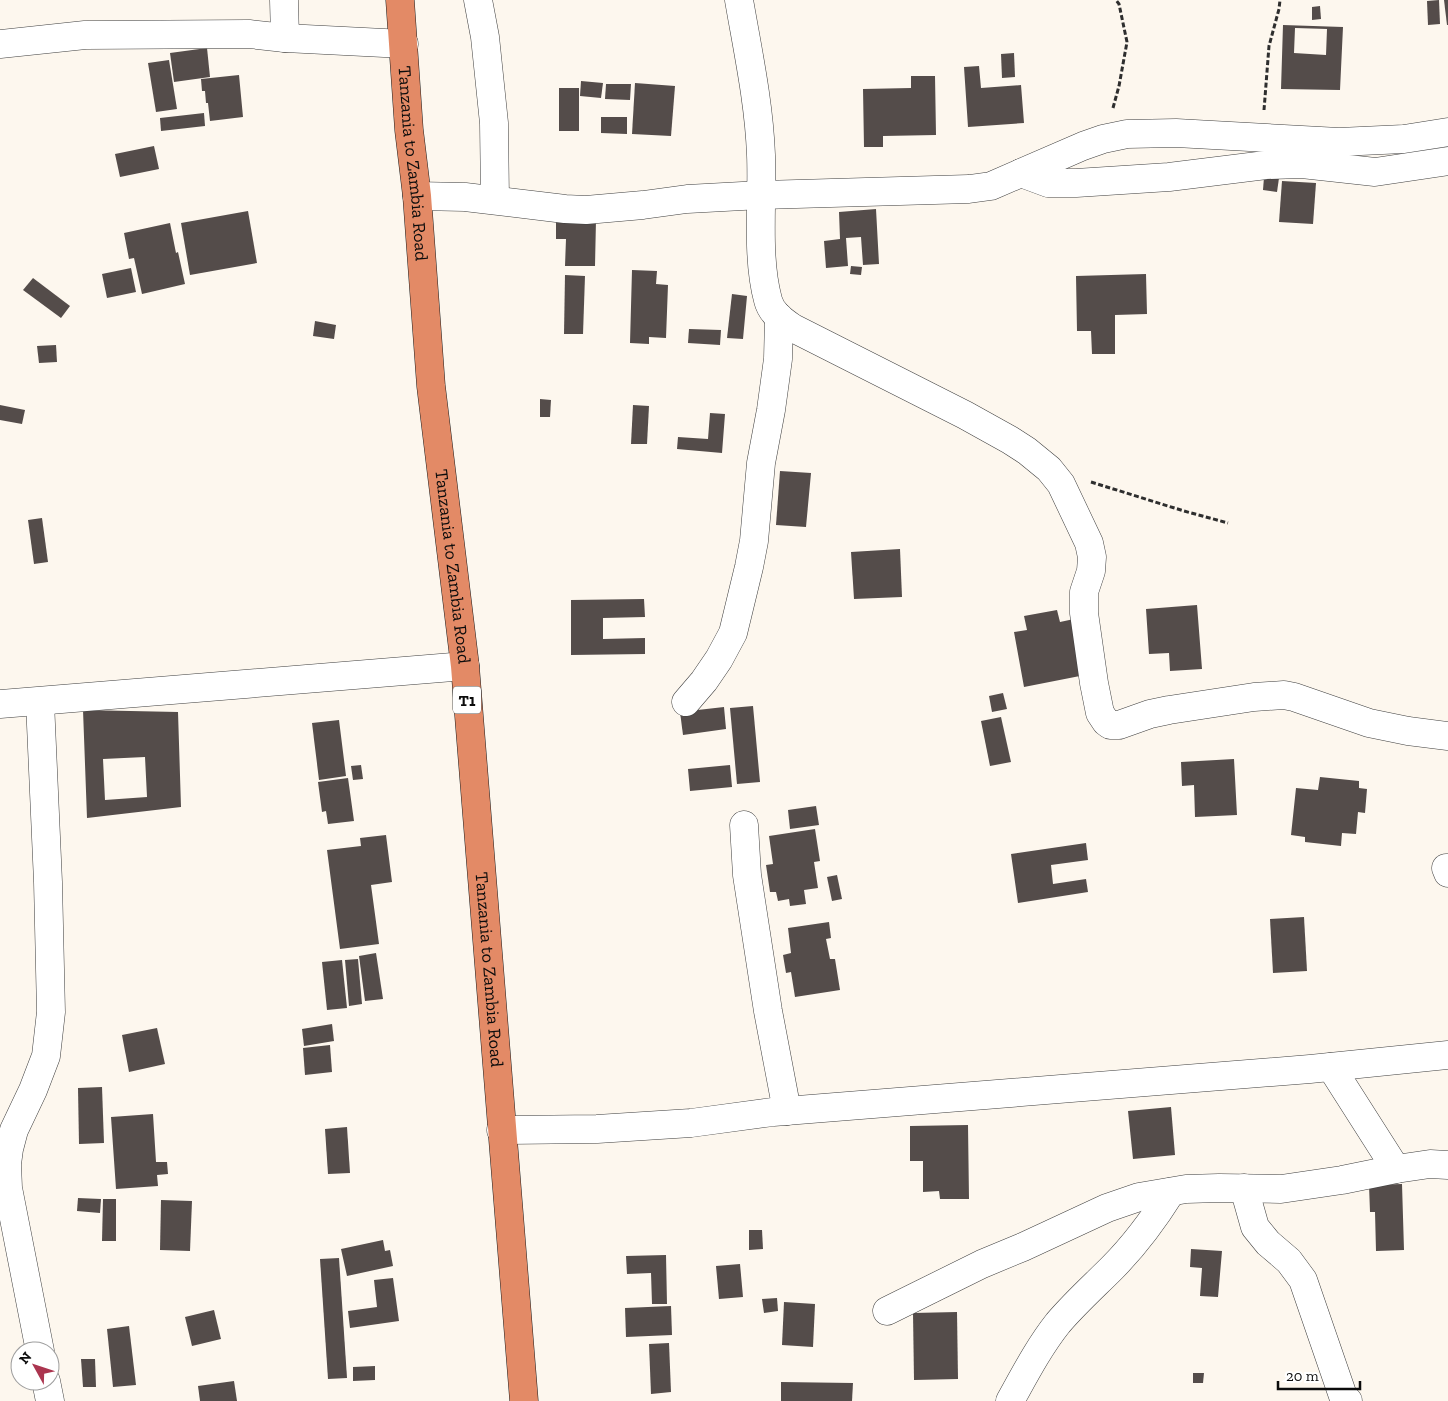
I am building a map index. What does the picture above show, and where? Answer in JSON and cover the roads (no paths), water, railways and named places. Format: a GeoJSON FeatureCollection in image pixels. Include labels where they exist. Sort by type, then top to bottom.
{"type":"FeatureCollection","features":[{"type":"Feature","properties":{"kind":"highway","name":"Tanzania to Zambia Road"},"geometry":{"type":"LineString","coordinates":[[400,0],[431,386],[465,666],[524,1401]]}},
{"type":"Feature","properties":{"kind":"street"},"geometry":{"type":"LineString","coordinates":[[284,0],[285,38]]}},
{"type":"Feature","properties":{"kind":"street"},"geometry":{"type":"LineString","coordinates":[[478,0],[485,37],[494,123],[495,200]]}},
{"type":"Feature","properties":{"kind":"street"},"geometry":{"type":"LineString","coordinates":[[740,0],[758,111],[761,157],[762,270],[768,302],[779,317],[793,328],[1010,440],[1028,451],[1054,474],[1069,498],[1089,543],[1092,557],[1091,571],[1084,592],[1084,613],[1094,683],[1102,718],[1110,725],[1119,725],[1150,714],[1169,710],[1254,697],[1284,695],[1369,723],[1448,736]]}},
{"type":"Feature","properties":{"kind":"street"},"geometry":{"type":"LineString","coordinates":[[0,44],[85,35],[249,34],[285,38],[404,44]]}},
{"type":"Feature","properties":{"kind":"street"},"geometry":{"type":"LineString","coordinates":[[417,196],[465,197],[586,210],[687,199],[761,195],[969,190],[991,186],[1083,146],[1127,134],[1176,133],[1339,142],[1404,139],[1448,132]]}},
{"type":"Feature","properties":{"kind":"street"},"geometry":{"type":"LineString","coordinates":[[1021,173],[1048,183],[1076,183],[1169,177],[1266,165],[1302,164],[1375,172],[1448,161]]}},
{"type":"Feature","properties":{"kind":"street"},"geometry":{"type":"LineString","coordinates":[[686,702],[719,659],[733,633],[735,625],[754,541],[761,463],[778,359],[779,317]]}},
{"type":"Feature","properties":{"kind":"street"},"geometry":{"type":"LineString","coordinates":[[0,704],[465,666]]}},
{"type":"Feature","properties":{"kind":"street"},"geometry":{"type":"LineString","coordinates":[[38,1341],[4,1164],[14,1130],[33,1090],[46,1056],[50,1012],[48,882],[40,702]]}},
{"type":"Feature","properties":{"kind":"street"},"geometry":{"type":"LineString","coordinates":[[744,825],[747,875],[768,1011],[787,1111]]}},
{"type":"Feature","properties":{"kind":"street"},"geometry":{"type":"LineString","coordinates":[[501,1130],[597,1129],[691,1123],[787,1111],[1448,1055]]}},
{"type":"Feature","properties":{"kind":"street"},"geometry":{"type":"LineString","coordinates":[[1331,1066],[1396,1169]]}},
{"type":"Feature","properties":{"kind":"street"},"geometry":{"type":"LineString","coordinates":[[887,1311],[982,1264],[1107,1208],[1138,1197],[1186,1189],[1281,1189],[1430,1164],[1448,1165]]}},
{"type":"Feature","properties":{"kind":"street"},"geometry":{"type":"LineString","coordinates":[[1244,1188],[1255,1227],[1268,1243],[1289,1261],[1303,1280],[1343,1396],[1348,1401]]}},
{"type":"Feature","properties":{"kind":"street"},"geometry":{"type":"LineString","coordinates":[[1010,1401],[1038,1350],[1058,1323],[1114,1267],[1154,1218],[1171,1192]]}}]}
